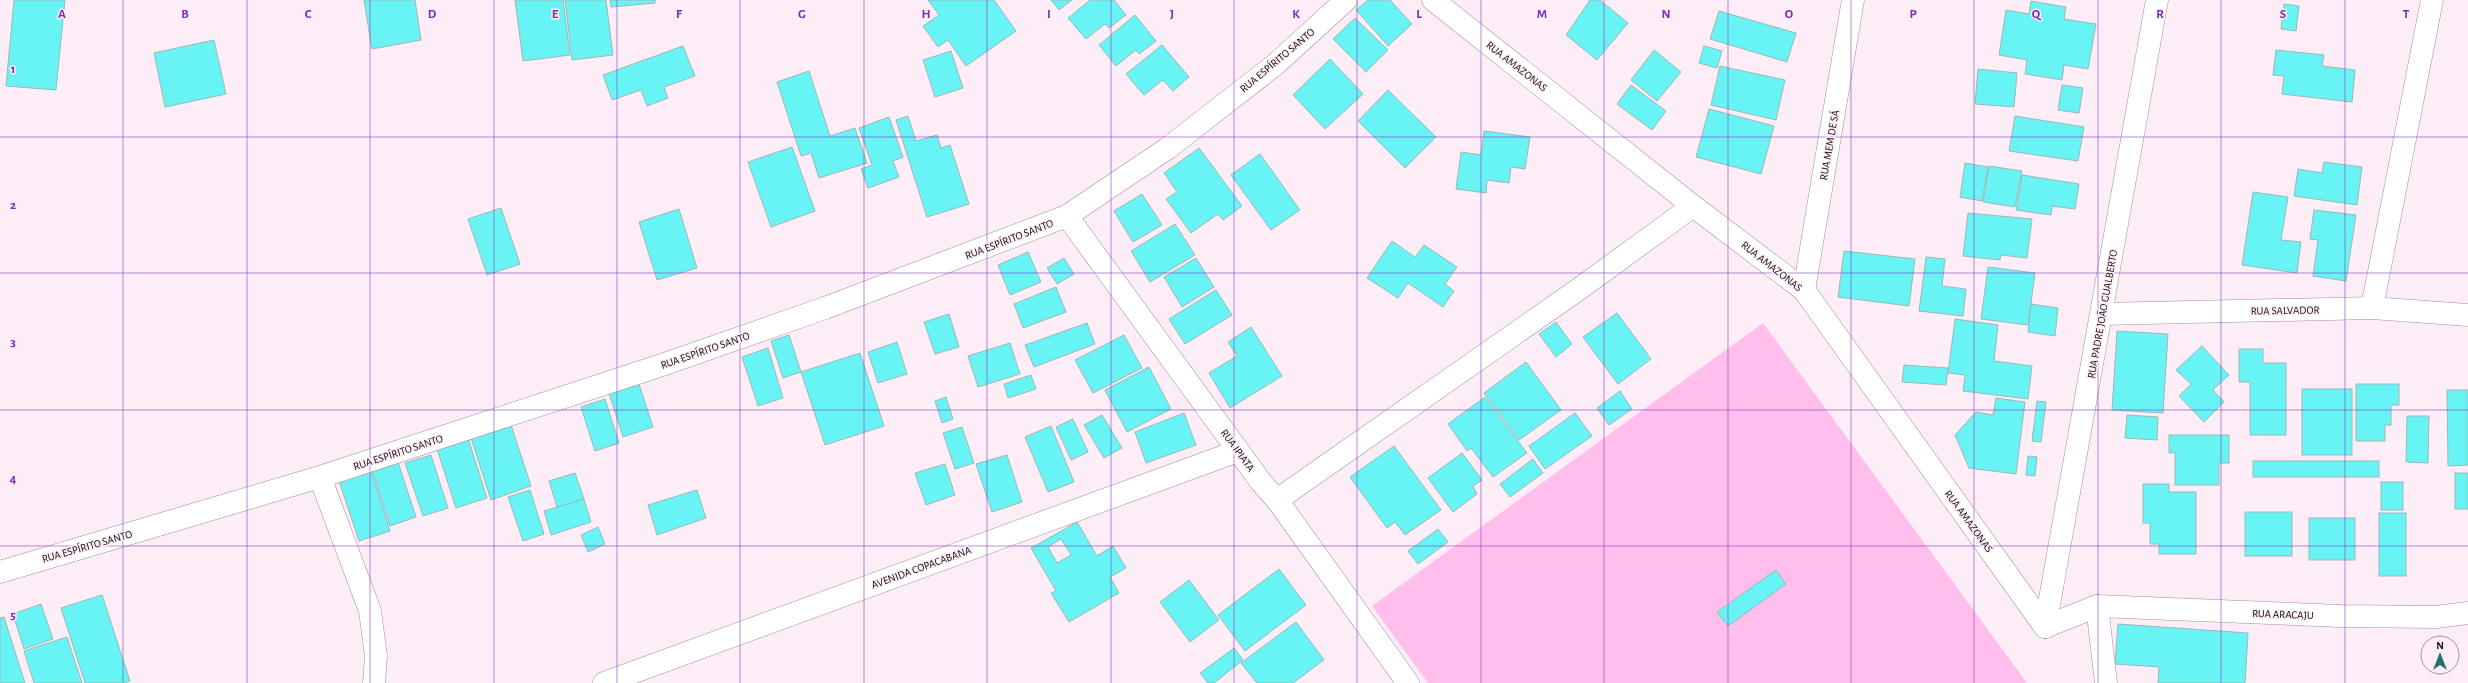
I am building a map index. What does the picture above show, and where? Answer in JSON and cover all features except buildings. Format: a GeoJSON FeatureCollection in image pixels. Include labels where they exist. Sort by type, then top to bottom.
{"type":"FeatureCollection","features":[{"type":"Feature","properties":{"kind":"street","name":"RUA ESPÍRITO SANTO"},"geometry":{"type":"LineString","coordinates":[[0,572],[320,478],[651,368],[817,311],[1068,216],[1174,143],[1276,64],[1346,0]]}},
{"type":"Feature","properties":{"kind":"street","name":"RUA AMAZONAS"},"geometry":{"type":"LineString","coordinates":[[1433,0],[1693,206],[1804,290],[2045,627]]}},
{"type":"Feature","properties":{"kind":"street","name":"RUA MEM DE SÁ"},"geometry":{"type":"LineString","coordinates":[[1804,290],[1853,0]]}},
{"type":"Feature","properties":{"kind":"street","name":"RUA PADRE JOÃO GUALBERTO"},"geometry":{"type":"LineString","coordinates":[[2045,627],[2102,314],[2156,0]]}},
{"type":"Feature","properties":{"kind":"street"},"geometry":{"type":"LineString","coordinates":[[2372,308],[2432,0]]}},
{"type":"Feature","properties":{"kind":"street"},"geometry":{"type":"LineString","coordinates":[[1278,500],[1579,289],[1693,206]]}},
{"type":"Feature","properties":{"kind":"street","name":"RUA IPIATA"},"geometry":{"type":"LineString","coordinates":[[1068,216],[1238,450],[1278,500],[1408,683]]}},
{"type":"Feature","properties":{"kind":"street","name":"RUA SALVADOR"},"geometry":{"type":"LineString","coordinates":[[2102,314],[2372,308],[2468,315]]}},
{"type":"Feature","properties":{"kind":"street","name":"AVENIDA COPACABANA"},"geometry":{"type":"LineString","coordinates":[[604,683],[1238,450]]}},
{"type":"Feature","properties":{"kind":"street"},"geometry":{"type":"LineString","coordinates":[[320,478],[370,611],[376,656],[374,683]]}},
{"type":"Feature","properties":{"kind":"street"},"geometry":{"type":"LineString","coordinates":[[2097,606],[2106,683]]}},
{"type":"Feature","properties":{"kind":"street","name":"RUA ARACAJU"},"geometry":{"type":"LineString","coordinates":[[2045,627],[2097,606],[2341,616],[2436,617],[2468,613]]}},
{"type":"Feature","properties":{"kind":"shaded area"},"geometry":{"type":"Polygon","coordinates":[[[1763,323],[2027,683],[1428,683],[1372,606],[1763,323]]]}}]}
